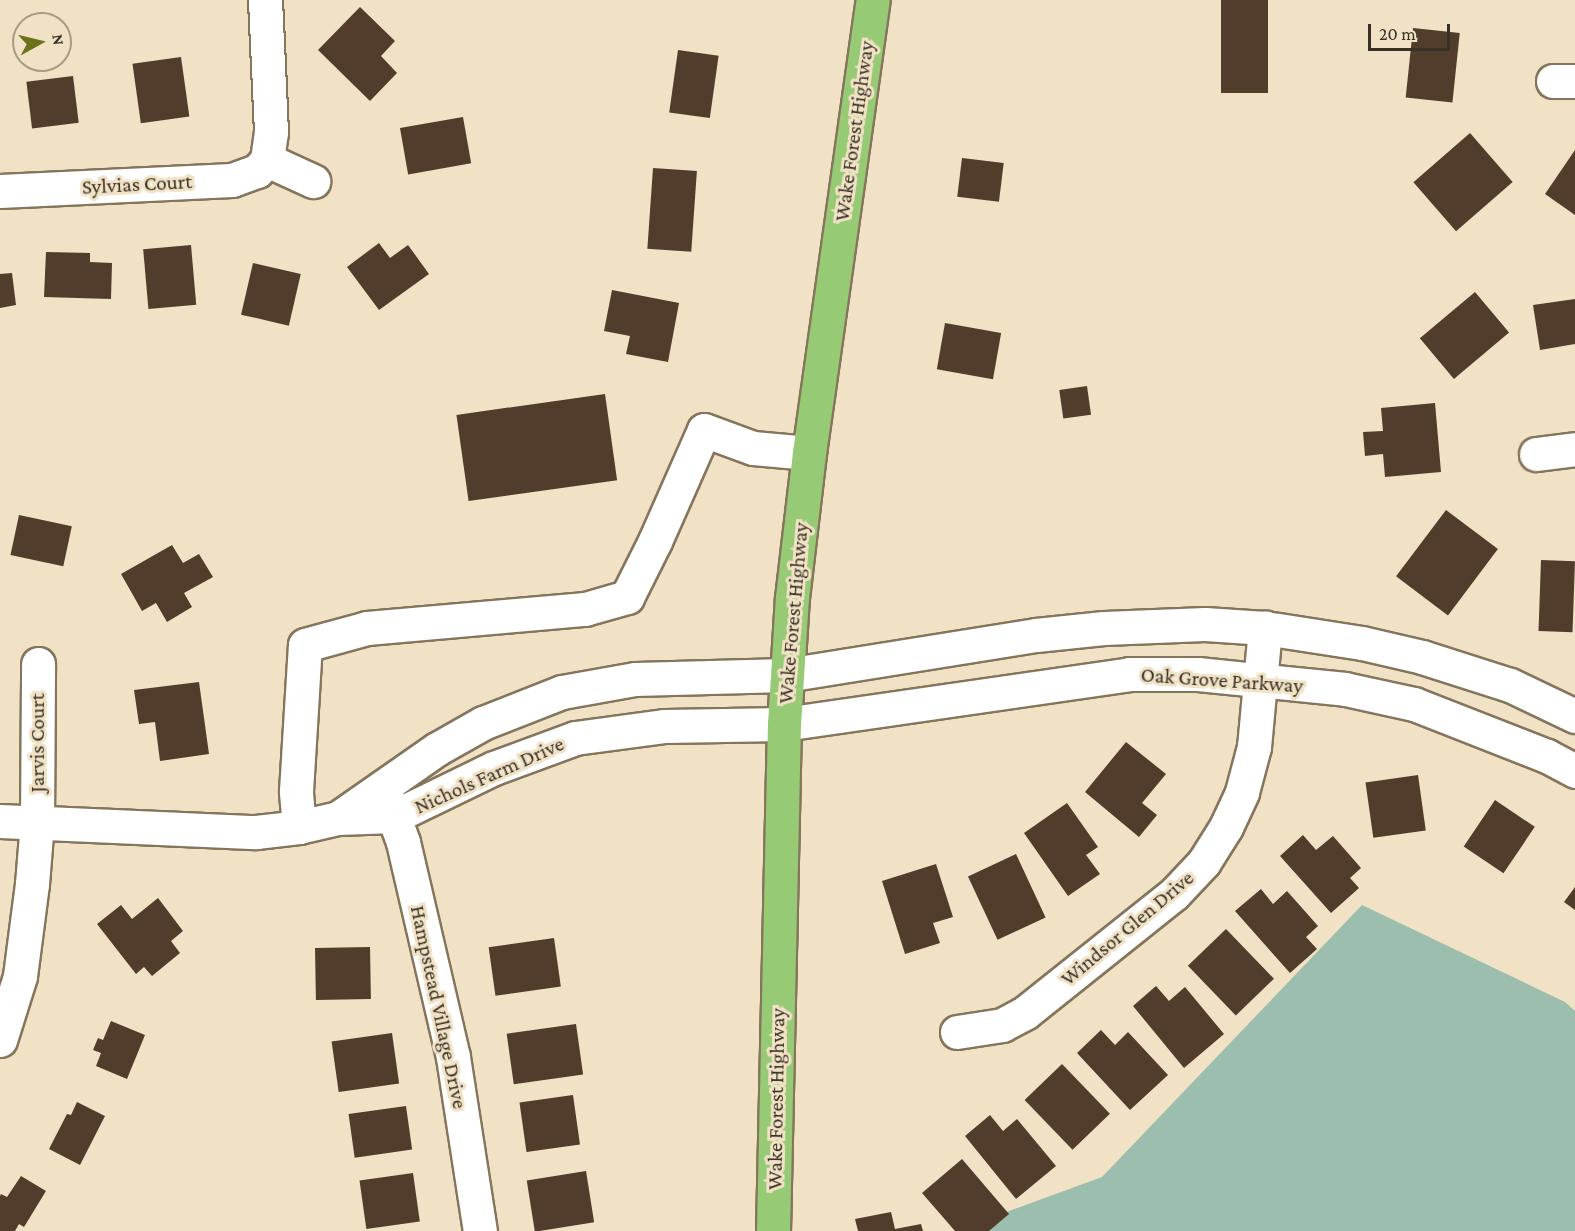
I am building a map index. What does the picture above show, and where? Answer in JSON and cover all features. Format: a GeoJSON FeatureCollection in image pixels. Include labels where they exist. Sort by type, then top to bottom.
{"type":"FeatureCollection","features":[{"type":"Feature","properties":{"kind":"highway","name":"Wake Forest Highway"},"geometry":{"type":"LineString","coordinates":[[773,1231],[786,675],[809,453],[873,0]]}},
{"type":"Feature","properties":{"kind":"street"},"geometry":{"type":"LineString","coordinates":[[265,0],[271,132],[267,160],[313,181]]}},
{"type":"Feature","properties":{"kind":"street","name":"Sylvias Court"},"geometry":{"type":"LineString","coordinates":[[0,191],[232,180],[257,171],[267,160]]}},
{"type":"Feature","properties":{"kind":"street"},"geometry":{"type":"LineString","coordinates":[[298,827],[296,791],[305,645],[367,628],[585,609],[627,597],[655,541],[704,430],[753,448],[809,453]]}},
{"type":"Feature","properties":{"kind":"street"},"geometry":{"type":"LineString","coordinates":[[1536,454],[1575,449]]}},
{"type":"Feature","properties":{"kind":"street"},"geometry":{"type":"LineString","coordinates":[[786,675],[1036,635],[1104,628],[1205,624],[1265,628],[1362,643],[1422,657],[1510,685],[1575,716]]}},
{"type":"Feature","properties":{"kind":"street","name":"Windsor Glen Drive"},"geometry":{"type":"LineString","coordinates":[[957,1032],[1002,1025],[1026,1012],[1174,894],[1204,862],[1226,827],[1242,792],[1254,747],[1265,628]]}},
{"type":"Feature","properties":{"kind":"street","name":"Jarvis Court"},"geometry":{"type":"LineString","coordinates":[[0,1040],[20,976],[37,822],[38,664]]}},
{"type":"Feature","properties":{"kind":"street","name":"Oak Grove Parkway"},"geometry":{"type":"LineString","coordinates":[[784,724],[1130,675],[1198,674],[1346,689],[1414,704],[1538,752],[1575,771]]}},
{"type":"Feature","properties":{"kind":"street","name":"Nichols Farm Drive"},"geometry":{"type":"LineString","coordinates":[[389,802],[437,749],[483,723],[562,692],[635,679],[786,675]]}},
{"type":"Feature","properties":{"kind":"street","name":"Nichols Farm Drive"},"geometry":{"type":"LineString","coordinates":[[0,821],[246,832],[298,827],[338,818],[389,802],[494,768],[575,738],[665,726],[784,724]]}},
{"type":"Feature","properties":{"kind":"street","name":"Hampstead Village Drive"},"geometry":{"type":"LineString","coordinates":[[389,802],[453,1057],[480,1231]]}},
{"type":"Feature","properties":{"kind":"green space"},"geometry":{"type":"Polygon","coordinates":[[[1362,905],[1565,1002],[1575,1011],[1575,1231],[955,1231],[1102,1177],[1362,905]]]}},
{"type":"Feature","properties":{"kind":"building"},"geometry":{"type":"Polygon","coordinates":[[[1221,0],[1268,0],[1268,93],[1221,93],[1221,0]]]}},
{"type":"Feature","properties":{"kind":"building"},"geometry":{"type":"Polygon","coordinates":[[[360,7],[395,41],[381,56],[397,73],[370,101],[318,50],[360,7]]]}},
{"type":"Feature","properties":{"kind":"building"},"geometry":{"type":"Polygon","coordinates":[[[1413,28],[1460,33],[1452,103],[1406,98],[1413,28]]]}},
{"type":"Feature","properties":{"kind":"building"},"geometry":{"type":"Polygon","coordinates":[[[678,50],[719,56],[710,118],[669,112],[678,50]]]}},
{"type":"Feature","properties":{"kind":"building"},"geometry":{"type":"Polygon","coordinates":[[[181,57],[189,116],[141,123],[132,64],[181,57]]]}},
{"type":"Feature","properties":{"kind":"building"},"geometry":{"type":"Polygon","coordinates":[[[73,76],[79,123],[32,128],[26,82],[73,76]]]}},
{"type":"Feature","properties":{"kind":"building"},"geometry":{"type":"Polygon","coordinates":[[[463,117],[471,163],[408,174],[400,128],[463,117]]]}},
{"type":"Feature","properties":{"kind":"building"},"geometry":{"type":"Polygon","coordinates":[[[1470,133],[1513,182],[1456,231],[1413,182],[1470,133]]]}},
{"type":"Feature","properties":{"kind":"building"},"geometry":{"type":"Polygon","coordinates":[[[1575,150],[1575,215],[1545,194],[1575,150]]]}},
{"type":"Feature","properties":{"kind":"building"},"geometry":{"type":"Polygon","coordinates":[[[962,158],[1004,163],[999,202],[957,197],[962,158]]]}},
{"type":"Feature","properties":{"kind":"building"},"geometry":{"type":"Polygon","coordinates":[[[653,168],[697,171],[691,252],[647,249],[653,168]]]}},
{"type":"Feature","properties":{"kind":"building"},"geometry":{"type":"Polygon","coordinates":[[[379,243],[390,258],[408,245],[429,274],[379,310],[347,267],[379,243]]]}},
{"type":"Feature","properties":{"kind":"building"},"geometry":{"type":"Polygon","coordinates":[[[191,245],[196,305],[148,309],[143,249],[191,245]]]}},
{"type":"Feature","properties":{"kind":"building"},"geometry":{"type":"Polygon","coordinates":[[[46,252],[90,253],[90,262],[112,263],[111,299],[44,297],[46,252]]]}},
{"type":"Feature","properties":{"kind":"building"},"geometry":{"type":"Polygon","coordinates":[[[253,263],[301,274],[289,326],[241,315],[253,263]]]}},
{"type":"Feature","properties":{"kind":"building"},"geometry":{"type":"Polygon","coordinates":[[[12,273],[16,305],[0,308],[0,274],[12,273]]]}},
{"type":"Feature","properties":{"kind":"building"},"geometry":{"type":"Polygon","coordinates":[[[612,290],[679,303],[668,362],[626,354],[630,336],[604,331],[612,290]]]}},
{"type":"Feature","properties":{"kind":"building"},"geometry":{"type":"Polygon","coordinates":[[[1475,292],[1509,333],[1454,379],[1420,338],[1475,292]]]}},
{"type":"Feature","properties":{"kind":"building"},"geometry":{"type":"Polygon","coordinates":[[[1575,299],[1575,344],[1540,350],[1533,305],[1575,299]]]}},
{"type":"Feature","properties":{"kind":"building"},"geometry":{"type":"Polygon","coordinates":[[[945,323],[1001,333],[993,379],[937,369],[945,323]]]}},
{"type":"Feature","properties":{"kind":"building"},"geometry":{"type":"Polygon","coordinates":[[[1087,386],[1091,415],[1063,419],[1059,390],[1087,386]]]}},
{"type":"Feature","properties":{"kind":"building"},"geometry":{"type":"Polygon","coordinates":[[[605,394],[617,480],[469,501],[456,415],[605,394]]]}},
{"type":"Feature","properties":{"kind":"building"},"geometry":{"type":"Polygon","coordinates":[[[1435,403],[1441,472],[1385,477],[1383,454],[1365,456],[1363,432],[1383,431],[1381,408],[1435,403]]]}},
{"type":"Feature","properties":{"kind":"building"},"geometry":{"type":"Polygon","coordinates":[[[1446,510],[1498,549],[1448,615],[1396,576],[1446,510]]]}},
{"type":"Feature","properties":{"kind":"building"},"geometry":{"type":"Polygon","coordinates":[[[19,515],[72,526],[63,566],[10,555],[19,515]]]}},
{"type":"Feature","properties":{"kind":"building"},"geometry":{"type":"Polygon","coordinates":[[[172,545],[183,563],[199,554],[213,577],[184,593],[192,607],[167,622],[156,603],[142,611],[121,574],[172,545]]]}},
{"type":"Feature","properties":{"kind":"building"},"geometry":{"type":"Polygon","coordinates":[[[1541,560],[1575,561],[1573,632],[1539,631],[1541,560]]]}},
{"type":"Feature","properties":{"kind":"building"},"geometry":{"type":"Polygon","coordinates":[[[199,682],[209,754],[160,761],[155,722],[139,724],[134,690],[199,682]]]}},
{"type":"Feature","properties":{"kind":"building"},"geometry":{"type":"Polygon","coordinates":[[[1126,742],[1166,774],[1142,803],[1157,815],[1139,837],[1085,792],[1126,742]]]}},
{"type":"Feature","properties":{"kind":"building"},"geometry":{"type":"Polygon","coordinates":[[[1418,775],[1426,830],[1373,838],[1366,782],[1418,775]]]}},
{"type":"Feature","properties":{"kind":"building"},"geometry":{"type":"Polygon","coordinates":[[[1495,800],[1535,827],[1503,873],[1464,846],[1495,800]]]}},
{"type":"Feature","properties":{"kind":"building"},"geometry":{"type":"Polygon","coordinates":[[[1067,803],[1098,847],[1086,855],[1100,874],[1068,896],[1024,833],[1067,803]]]}},
{"type":"Feature","properties":{"kind":"building"},"geometry":{"type":"Polygon","coordinates":[[[1303,835],[1316,850],[1333,836],[1361,868],[1350,878],[1359,888],[1331,913],[1280,856],[1303,835]]]}},
{"type":"Feature","properties":{"kind":"building"},"geometry":{"type":"Polygon","coordinates":[[[1016,854],[1046,917],[998,940],[968,876],[1016,854]]]}},
{"type":"Feature","properties":{"kind":"building"},"geometry":{"type":"Polygon","coordinates":[[[936,864],[953,917],[933,923],[940,943],[905,954],[882,881],[936,864]]]}},
{"type":"Feature","properties":{"kind":"building"},"geometry":{"type":"Polygon","coordinates":[[[1575,887],[1575,910],[1564,902],[1575,887]]]}},
{"type":"Feature","properties":{"kind":"building"},"geometry":{"type":"Polygon","coordinates":[[[1261,889],[1273,904],[1287,891],[1318,926],[1306,937],[1317,949],[1290,973],[1235,911],[1261,889]]]}},
{"type":"Feature","properties":{"kind":"building"},"geometry":{"type":"Polygon","coordinates":[[[158,898],[183,931],[171,941],[180,953],[152,976],[144,967],[136,974],[97,924],[121,905],[132,919],[158,898]]]}},
{"type":"Feature","properties":{"kind":"building"},"geometry":{"type":"Polygon","coordinates":[[[1226,929],[1274,979],[1236,1015],[1188,966],[1226,929]]]}},
{"type":"Feature","properties":{"kind":"building"},"geometry":{"type":"Polygon","coordinates":[[[554,938],[561,987],[495,996],[489,947],[554,938]]]}},
{"type":"Feature","properties":{"kind":"building"},"geometry":{"type":"Polygon","coordinates":[[[370,947],[371,999],[316,1000],[315,948],[370,947]]]}},
{"type":"Feature","properties":{"kind":"building"},"geometry":{"type":"Polygon","coordinates":[[[1156,986],[1169,1001],[1185,987],[1224,1034],[1184,1068],[1133,1006],[1156,986]]]}},
{"type":"Feature","properties":{"kind":"building"},"geometry":{"type":"Polygon","coordinates":[[[111,1021],[145,1035],[127,1079],[96,1066],[101,1053],[93,1050],[98,1038],[103,1040],[111,1021]]]}},
{"type":"Feature","properties":{"kind":"building"},"geometry":{"type":"Polygon","coordinates":[[[576,1024],[583,1075],[514,1084],[507,1034],[576,1024]]]}},
{"type":"Feature","properties":{"kind":"building"},"geometry":{"type":"Polygon","coordinates":[[[1101,1030],[1115,1045],[1128,1032],[1168,1075],[1130,1110],[1077,1053],[1101,1030]]]}},
{"type":"Feature","properties":{"kind":"building"},"geometry":{"type":"Polygon","coordinates":[[[392,1033],[399,1084],[339,1092],[332,1041],[392,1033]]]}},
{"type":"Feature","properties":{"kind":"building"},"geometry":{"type":"Polygon","coordinates":[[[1062,1064],[1110,1114],[1073,1150],[1025,1100],[1062,1064]]]}},
{"type":"Feature","properties":{"kind":"building"},"geometry":{"type":"Polygon","coordinates":[[[573,1095],[580,1145],[526,1152],[520,1103],[573,1095]]]}},
{"type":"Feature","properties":{"kind":"building"},"geometry":{"type":"Polygon","coordinates":[[[77,1102],[105,1116],[80,1165],[49,1149],[67,1114],[71,1115],[77,1102]]]}},
{"type":"Feature","properties":{"kind":"building"},"geometry":{"type":"Polygon","coordinates":[[[406,1106],[412,1150],[355,1158],[349,1114],[406,1106]]]}},
{"type":"Feature","properties":{"kind":"building"},"geometry":{"type":"Polygon","coordinates":[[[990,1115],[1003,1131],[1017,1119],[1056,1166],[1016,1199],[965,1136],[990,1115]]]}},
{"type":"Feature","properties":{"kind":"building"},"geometry":{"type":"Polygon","coordinates":[[[962,1159],[1009,1214],[989,1231],[955,1231],[922,1193],[962,1159]]]}},
{"type":"Feature","properties":{"kind":"building"},"geometry":{"type":"Polygon","coordinates":[[[586,1171],[594,1222],[535,1231],[527,1180],[586,1171]]]}},
{"type":"Feature","properties":{"kind":"building"},"geometry":{"type":"Polygon","coordinates":[[[413,1173],[420,1222],[366,1229],[360,1181],[413,1173]]]}},
{"type":"Feature","properties":{"kind":"building"},"geometry":{"type":"Polygon","coordinates":[[[21,1176],[46,1191],[24,1227],[19,1224],[15,1231],[0,1231],[0,1196],[1,1194],[7,1197],[21,1176]]]}},
{"type":"Feature","properties":{"kind":"building"},"geometry":{"type":"Polygon","coordinates":[[[891,1212],[895,1229],[921,1224],[923,1231],[858,1231],[855,1219],[891,1212]]]}}]}
